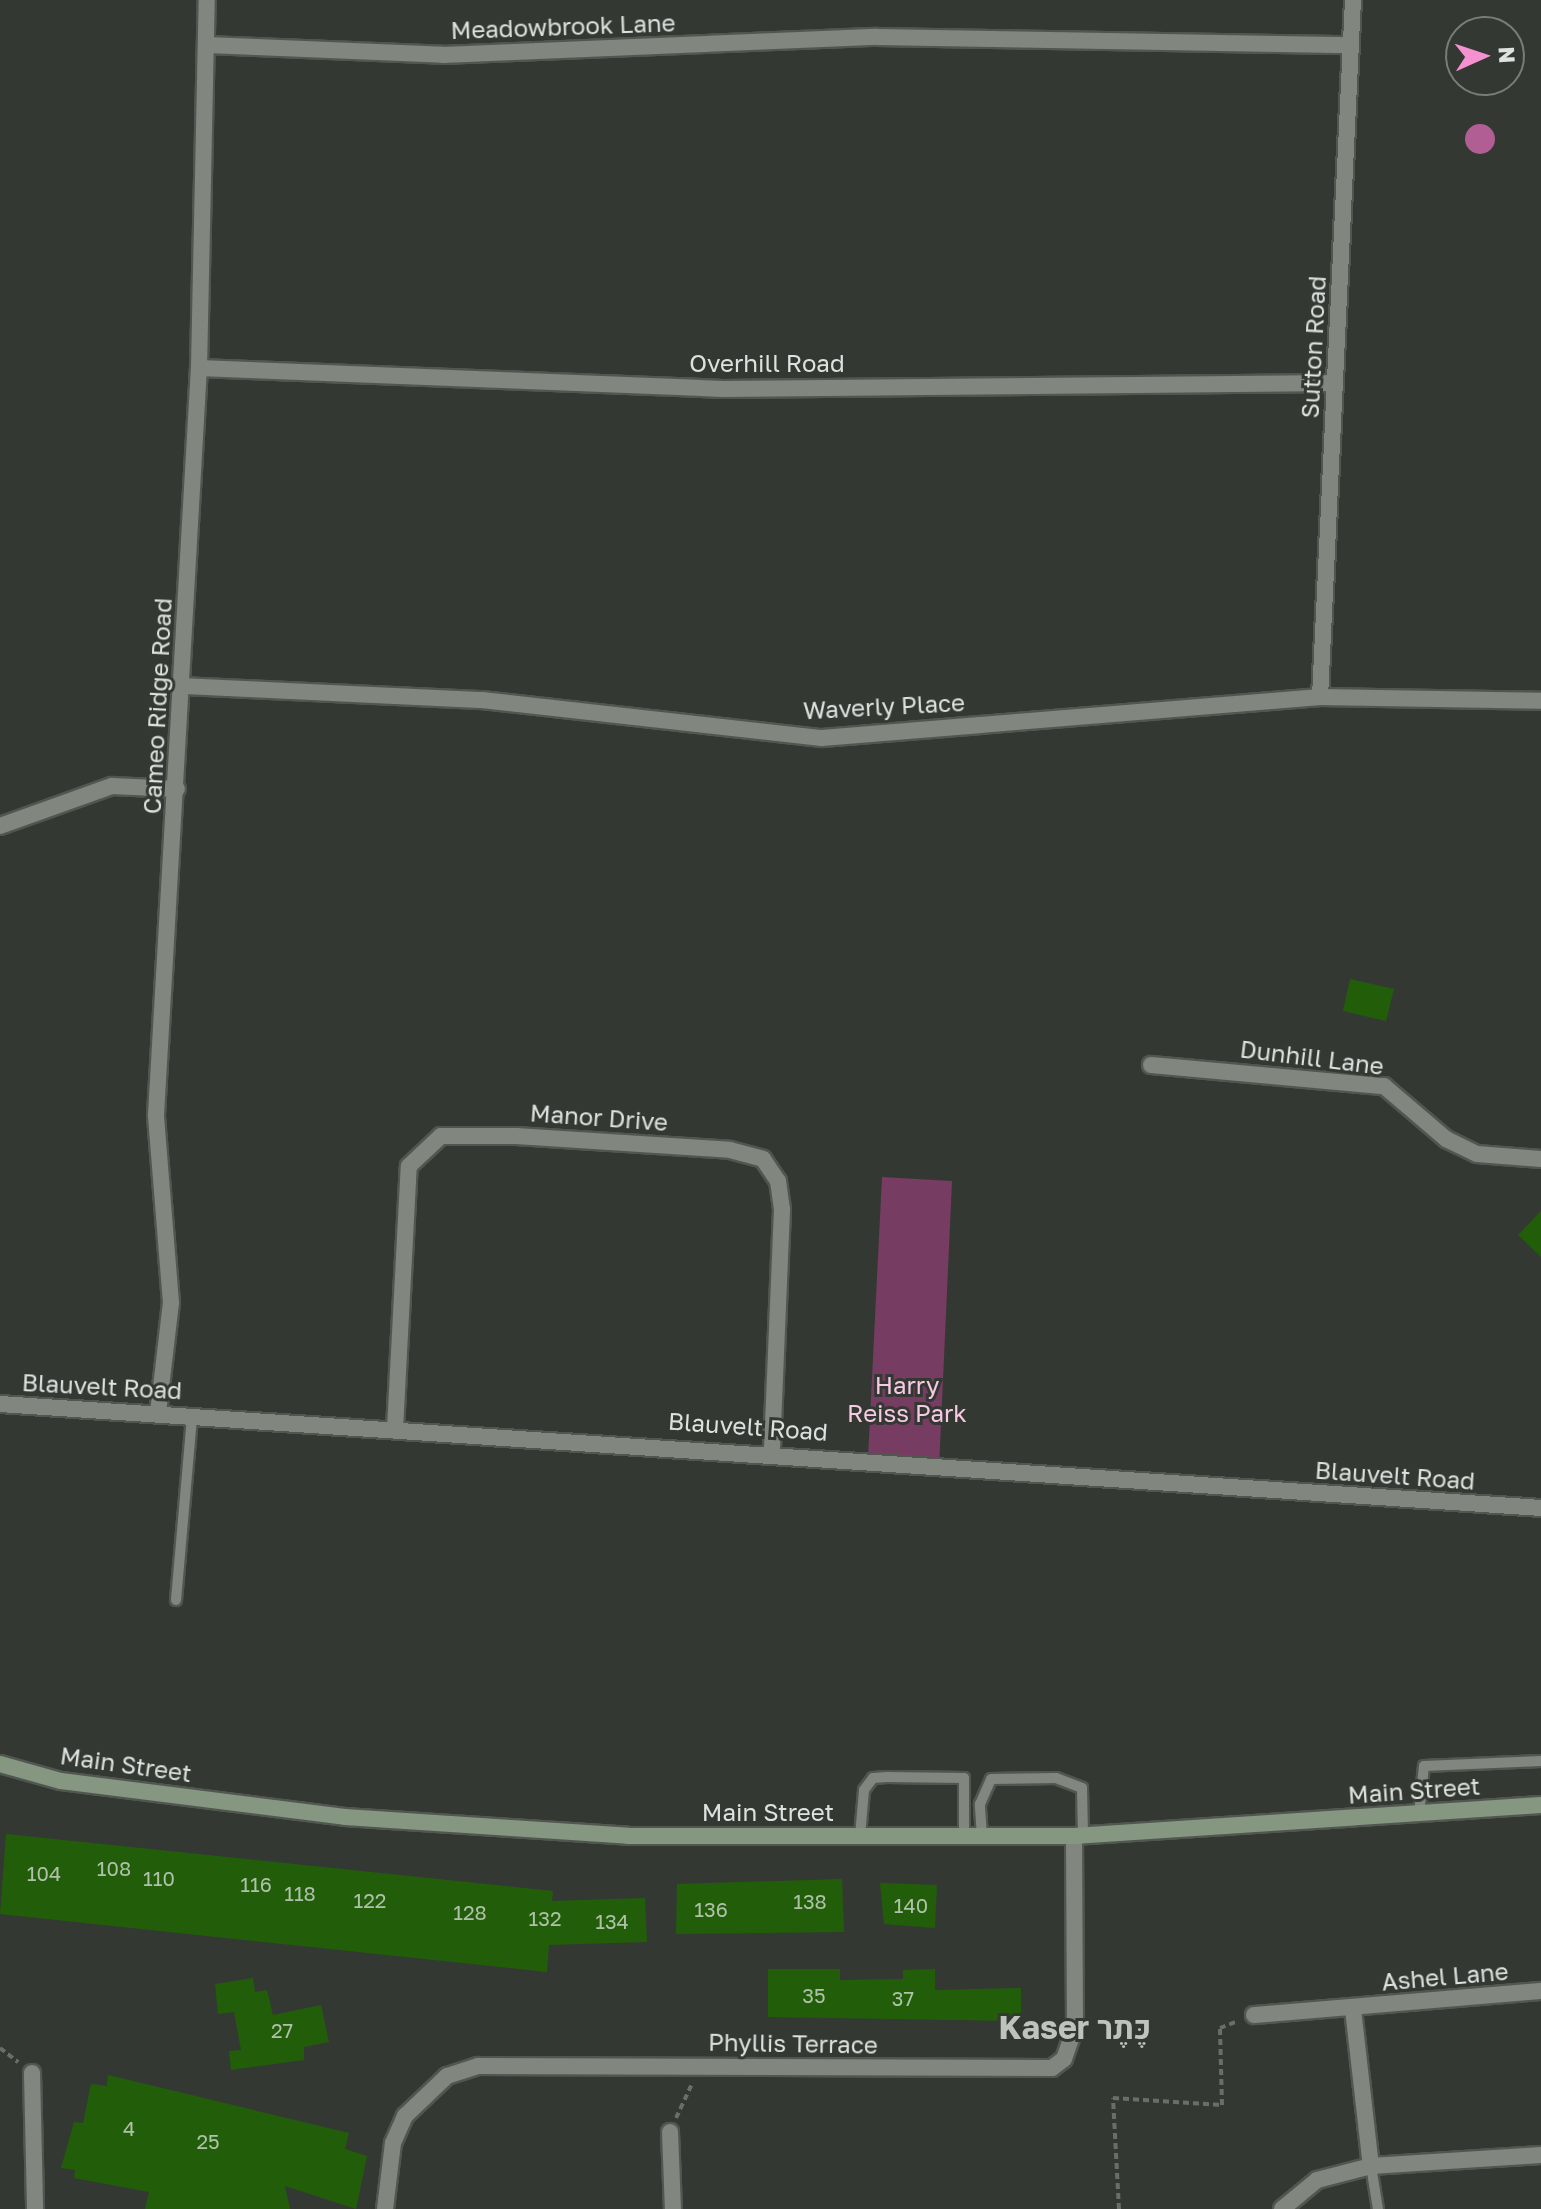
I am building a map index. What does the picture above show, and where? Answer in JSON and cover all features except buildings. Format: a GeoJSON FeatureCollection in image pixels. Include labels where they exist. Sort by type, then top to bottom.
{"type":"FeatureCollection","features":[{"type":"Feature","properties":{"kind":"main road","name":"Main Street"},"geometry":{"type":"LineString","coordinates":[[0,1764],[61,1781],[498,1830],[1079,1836],[1541,1805]]}},
{"type":"Feature","properties":{"kind":"street","name":"Cameo Ridge Road"},"geometry":{"type":"LineString","coordinates":[[158,1413],[171,1303],[156,1115],[199,368],[207,0]]}},
{"type":"Feature","properties":{"kind":"street","name":"Sutton Road"},"geometry":{"type":"LineString","coordinates":[[1320,697],[1353,0]]}},
{"type":"Feature","properties":{"kind":"street","name":"Meadowbrook Lane"},"geometry":{"type":"LineString","coordinates":[[208,45],[443,55],[877,37],[1351,45]]}},
{"type":"Feature","properties":{"kind":"street","name":"Overhill Road"},"geometry":{"type":"LineString","coordinates":[[199,368],[723,389],[1335,383]]}},
{"type":"Feature","properties":{"kind":"street","name":"Waverly Place"},"geometry":{"type":"LineString","coordinates":[[183,686],[482,700],[822,738],[1320,697],[1541,701]]}},
{"type":"Feature","properties":{"kind":"street"},"geometry":{"type":"LineString","coordinates":[[0,826],[112,786],[177,789]]}},
{"type":"Feature","properties":{"kind":"street","name":"Dunhill Lane"},"geometry":{"type":"LineString","coordinates":[[1151,1065],[1384,1086],[1446,1139],[1477,1154],[1541,1159]]}},
{"type":"Feature","properties":{"kind":"street","name":"Manor Drive"},"geometry":{"type":"LineString","coordinates":[[395,1429],[409,1166],[441,1136],[516,1136],[730,1150],[763,1159],[778,1181],[782,1210],[772,1452]]}},
{"type":"Feature","properties":{"kind":"street","name":"Blauvelt Road"},"geometry":{"type":"LineString","coordinates":[[0,1404],[772,1452],[1541,1508]]}},
{"type":"Feature","properties":{"kind":"street","name":"Phyllis Terrace"},"geometry":{"type":"LineString","coordinates":[[385,2209],[393,2143],[405,2116],[447,2076],[517,2064],[1052,2068],[1072,2045],[1075,2027],[1079,1836]]}},
{"type":"Feature","properties":{"kind":"street","name":"Ashel Lane"},"geometry":{"type":"LineString","coordinates":[[1254,2015],[1541,1991]]}},
{"type":"Feature","properties":{"kind":"street","name":"Ashel Lane"},"geometry":{"type":"LineString","coordinates":[[1353,2009],[1371,2166]]}},
{"type":"Feature","properties":{"kind":"street"},"geometry":{"type":"LineString","coordinates":[[32,2073],[35,2209]]}},
{"type":"Feature","properties":{"kind":"street"},"geometry":{"type":"LineString","coordinates":[[670,2132],[673,2209]]}},
{"type":"Feature","properties":{"kind":"street"},"geometry":{"type":"LineString","coordinates":[[1282,2209],[1317,2180],[1371,2166],[1541,2155]]}},
{"type":"Feature","properties":{"kind":"lane"},"geometry":{"type":"LineString","coordinates":[[176,1600],[192,1416]]}},
{"type":"Feature","properties":{"kind":"lane"},"geometry":{"type":"LineString","coordinates":[[1419,1814],[1424,1766],[1541,1761]]}},
{"type":"Feature","properties":{"kind":"lane"},"geometry":{"type":"LineString","coordinates":[[860,1836],[860,1803],[873,1778],[914,1777],[964,1778],[964,1836]]}},
{"type":"Feature","properties":{"kind":"lane"},"geometry":{"type":"LineString","coordinates":[[982,1836],[980,1804],[991,1779],[1056,1778],[1082,1788],[1079,1836]]}},
{"type":"Feature","properties":{"kind":"lane"},"geometry":{"type":"LineString","coordinates":[[1371,2166],[1378,2209]]}},
{"type":"Feature","properties":{"kind":"path"},"geometry":{"type":"LineString","coordinates":[[1119,2209],[1113,2098],[1222,2105],[1220,2028],[1254,2015]]}},
{"type":"Feature","properties":{"kind":"path"},"geometry":{"type":"LineString","coordinates":[[670,2132],[701,2065]]}},
{"type":"Feature","properties":{"kind":"green space","name":"Harry Reiss Park"},"geometry":{"type":"Polygon","coordinates":[[[882,1177],[952,1181],[939,1468],[868,1458],[882,1177]]]}},
{"type":"Feature","properties":{"kind":"shaded area"},"geometry":{"type":"Polygon","coordinates":[[[1480,124],[1491,128],[1495,139],[1491,150],[1480,154],[1469,150],[1465,139],[1469,128],[1480,124]]]}},
{"type":"Feature","properties":{"kind":"district","name":"Kaser כֶּתֶר"},"geometry":{"type":"Point","coordinates":[1075,2027]}}]}
